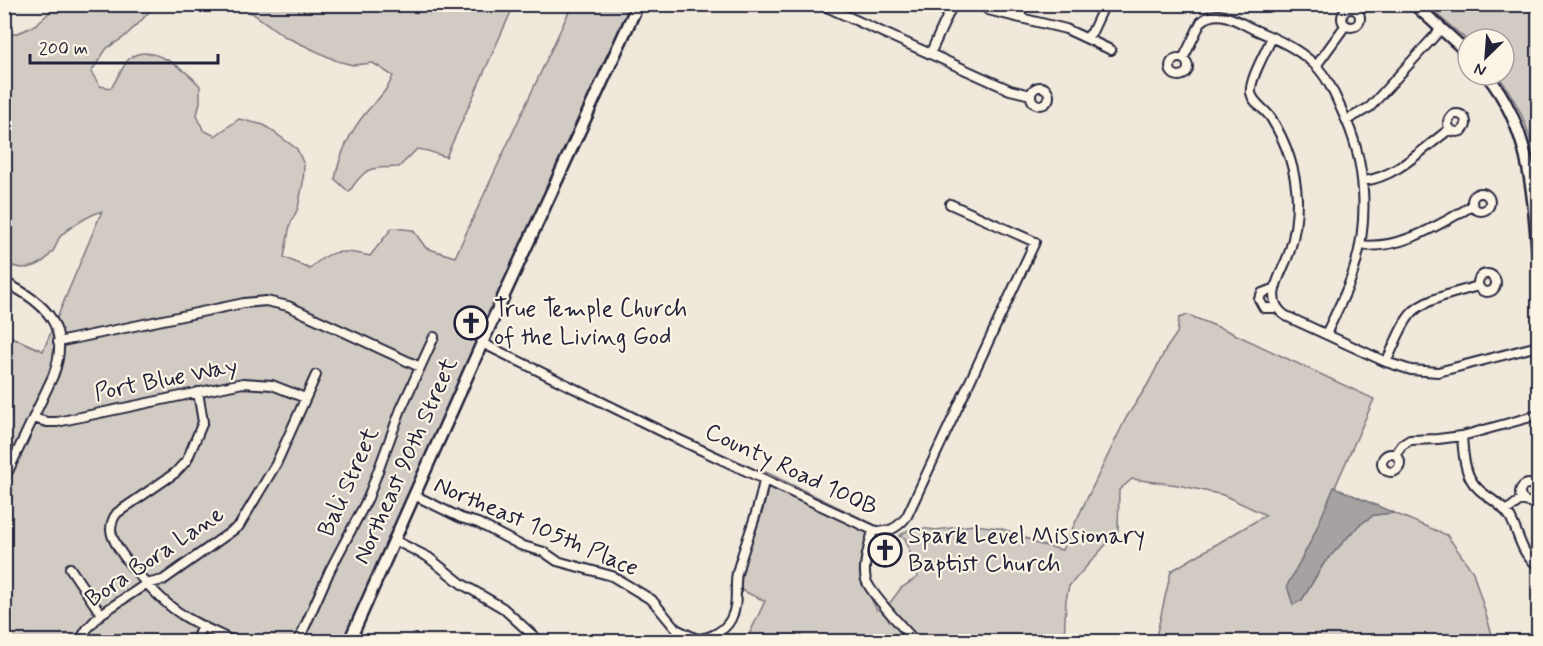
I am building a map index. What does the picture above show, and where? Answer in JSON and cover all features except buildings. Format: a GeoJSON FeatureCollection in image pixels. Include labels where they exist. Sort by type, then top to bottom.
{"type":"FeatureCollection","features":[{"type":"Feature","properties":{"kind":"street","name":"Northeast 90th Street"},"geometry":{"type":"LineString","coordinates":[[349,642],[482,343],[638,4]]}},
{"type":"Feature","properties":{"kind":"street"},"geometry":{"type":"LineString","coordinates":[[820,4],[1010,90],[1031,95]]}},
{"type":"Feature","properties":{"kind":"street"},"geometry":{"type":"LineString","coordinates":[[930,54],[953,4]]}},
{"type":"Feature","properties":{"kind":"street"},"geometry":{"type":"LineString","coordinates":[[1020,18],[1023,4]]}},
{"type":"Feature","properties":{"kind":"street"},"geometry":{"type":"LineString","coordinates":[[1086,38],[1092,32],[1105,4]]}},
{"type":"Feature","properties":{"kind":"street"},"geometry":{"type":"LineString","coordinates":[[1414,4],[1456,42]]}},
{"type":"Feature","properties":{"kind":"street"},"geometry":{"type":"LineString","coordinates":[[988,10],[1056,26],[1111,50]]}},
{"type":"Feature","properties":{"kind":"street"},"geometry":{"type":"LineString","coordinates":[[1183,59],[1198,26],[1206,17],[1226,16],[1290,46],[1316,66],[1329,85],[1347,120],[1356,149],[1363,181],[1363,209],[1360,245],[1350,282],[1326,334]]}},
{"type":"Feature","properties":{"kind":"street"},"geometry":{"type":"LineString","coordinates":[[1316,66],[1345,26]]}},
{"type":"Feature","properties":{"kind":"street"},"geometry":{"type":"LineString","coordinates":[[1347,120],[1370,107],[1441,29]]}},
{"type":"Feature","properties":{"kind":"street"},"geometry":{"type":"LineString","coordinates":[[1272,37],[1253,80],[1251,93],[1257,104],[1269,114],[1284,143],[1292,165],[1297,199],[1291,250],[1274,290],[1276,308],[1286,316],[1386,362],[1411,370],[1438,372],[1539,346]]}},
{"type":"Feature","properties":{"kind":"street"},"geometry":{"type":"LineString","coordinates":[[1496,87],[1505,100],[1523,140],[1531,173],[1539,256]]}},
{"type":"Feature","properties":{"kind":"street"},"geometry":{"type":"LineString","coordinates":[[1363,181],[1395,171],[1450,129]]}},
{"type":"Feature","properties":{"kind":"street","name":"County Road 100B"},"geometry":{"type":"LineString","coordinates":[[482,343],[873,530],[882,532],[890,530],[907,516],[1035,242],[950,204]]}},
{"type":"Feature","properties":{"kind":"street"},"geometry":{"type":"LineString","coordinates":[[1360,245],[1382,246],[1402,241],[1472,206]]}},
{"type":"Feature","properties":{"kind":"street"},"geometry":{"type":"LineString","coordinates":[[4,282],[28,294],[43,307],[53,323],[58,342],[58,359],[55,370],[5,477]]}},
{"type":"Feature","properties":{"kind":"street"},"geometry":{"type":"LineString","coordinates":[[1386,362],[1406,321],[1415,310],[1428,302],[1478,286]]}},
{"type":"Feature","properties":{"kind":"street"},"geometry":{"type":"LineString","coordinates":[[1274,290],[1262,293],[1259,299],[1264,308],[1276,308]]}},
{"type":"Feature","properties":{"kind":"street"},"geometry":{"type":"LineString","coordinates":[[58,342],[244,303],[266,301],[295,308],[420,368]]}},
{"type":"Feature","properties":{"kind":"street","name":"Bali Street"},"geometry":{"type":"LineString","coordinates":[[298,642],[330,570],[368,498],[401,409],[434,337]]}},
{"type":"Feature","properties":{"kind":"street","name":"Bora Bora Lane"},"geometry":{"type":"LineString","coordinates":[[79,642],[101,614],[146,584],[163,580],[240,526],[276,464],[316,375]]}},
{"type":"Feature","properties":{"kind":"street","name":"Port Blue Way"},"geometry":{"type":"LineString","coordinates":[[33,418],[57,422],[236,384],[258,383],[279,387],[305,398]]}},
{"type":"Feature","properties":{"kind":"street"},"geometry":{"type":"LineString","coordinates":[[198,392],[203,422],[187,460],[175,472],[117,513],[112,522],[113,537],[146,584],[172,608],[235,642]]}},
{"type":"Feature","properties":{"kind":"street"},"geometry":{"type":"LineString","coordinates":[[1395,455],[1402,445],[1410,440],[1462,436],[1539,415]]}},
{"type":"Feature","properties":{"kind":"street"},"geometry":{"type":"LineString","coordinates":[[1462,436],[1465,463],[1475,486],[1506,512],[1526,554],[1532,562],[1539,565]]}},
{"type":"Feature","properties":{"kind":"street"},"geometry":{"type":"LineString","coordinates":[[697,640],[712,637],[731,619],[736,599],[737,573],[762,493],[764,479]]}},
{"type":"Feature","properties":{"kind":"street","name":"Northeast 105th Place"},"geometry":{"type":"LineString","coordinates":[[414,495],[461,518],[478,523],[520,545],[544,552],[557,561],[612,576],[652,600],[676,629],[697,640]]}},
{"type":"Feature","properties":{"kind":"street"},"geometry":{"type":"LineString","coordinates":[[1506,512],[1522,499]]}},
{"type":"Feature","properties":{"kind":"street"},"geometry":{"type":"LineString","coordinates":[[873,530],[867,559],[866,582],[895,620],[916,642]]}},
{"type":"Feature","properties":{"kind":"street"},"geometry":{"type":"LineString","coordinates":[[394,540],[428,557],[462,584],[503,608],[540,642]]}},
{"type":"Feature","properties":{"kind":"street"},"geometry":{"type":"LineString","coordinates":[[70,568],[101,614]]}},
{"type":"Feature","properties":{"kind":"street"},"geometry":{"type":"LineString","coordinates":[[195,642],[202,626]]}},
{"type":"Feature","properties":{"kind":"shaded area"},"geometry":{"type":"Polygon","coordinates":[[[514,4],[446,157],[417,149],[399,167],[374,168],[364,173],[349,192],[335,179],[343,151],[356,126],[385,90],[393,76],[373,63],[353,65],[337,61],[284,36],[248,10],[233,5],[514,4]]]}},
{"type":"Feature","properties":{"kind":"shaded area"},"geometry":{"type":"Polygon","coordinates":[[[57,5],[155,5],[123,38],[107,48],[91,72],[100,86],[111,88],[128,60],[136,54],[156,55],[177,66],[200,86],[197,115],[203,130],[215,136],[239,119],[264,125],[297,149],[304,165],[303,183],[298,208],[290,225],[284,257],[310,269],[324,257],[338,252],[370,256],[392,228],[413,230],[426,248],[455,257],[572,5],[634,5],[345,641],[5,641],[5,334],[43,351],[102,211],[67,230],[43,262],[25,268],[5,263],[4,36],[34,26],[57,5]]]}},
{"type":"Feature","properties":{"kind":"shaded area"},"geometry":{"type":"Polygon","coordinates":[[[1426,5],[1538,5],[1538,182],[1526,125],[1506,87],[1516,87],[1516,27],[1456,27],[1456,31],[1426,5]]]}},
{"type":"Feature","properties":{"kind":"shaded area"},"geometry":{"type":"Polygon","coordinates":[[[1188,315],[1228,331],[1374,399],[1312,539],[1287,586],[1302,600],[1324,563],[1358,526],[1374,515],[1394,513],[1447,535],[1473,572],[1494,641],[1155,641],[1171,571],[1266,515],[1223,495],[1178,485],[1132,479],[1119,490],[1118,531],[1069,586],[1064,641],[746,641],[765,601],[739,589],[766,472],[875,525],[862,581],[877,610],[889,604],[901,588],[918,577],[905,538],[899,536],[913,527],[936,530],[974,525],[999,528],[1038,544],[1062,550],[1126,418],[1177,333],[1179,318],[1188,315]]]}},
{"type":"Feature","properties":{"kind":"shaded area"},"geometry":{"type":"Polygon","coordinates":[[[1334,487],[1394,513],[1374,515],[1358,526],[1324,563],[1302,600],[1293,605],[1287,586],[1312,539],[1334,487]]]}},
{"type":"Feature","properties":{"kind":"place","name":"True Temple Church of the Living God"},"geometry":{"type":"Point","coordinates":[471,323]}},
{"type":"Feature","properties":{"kind":"place","name":"Spark Level Missionary Baptist Church"},"geometry":{"type":"Point","coordinates":[885,550]}}]}
